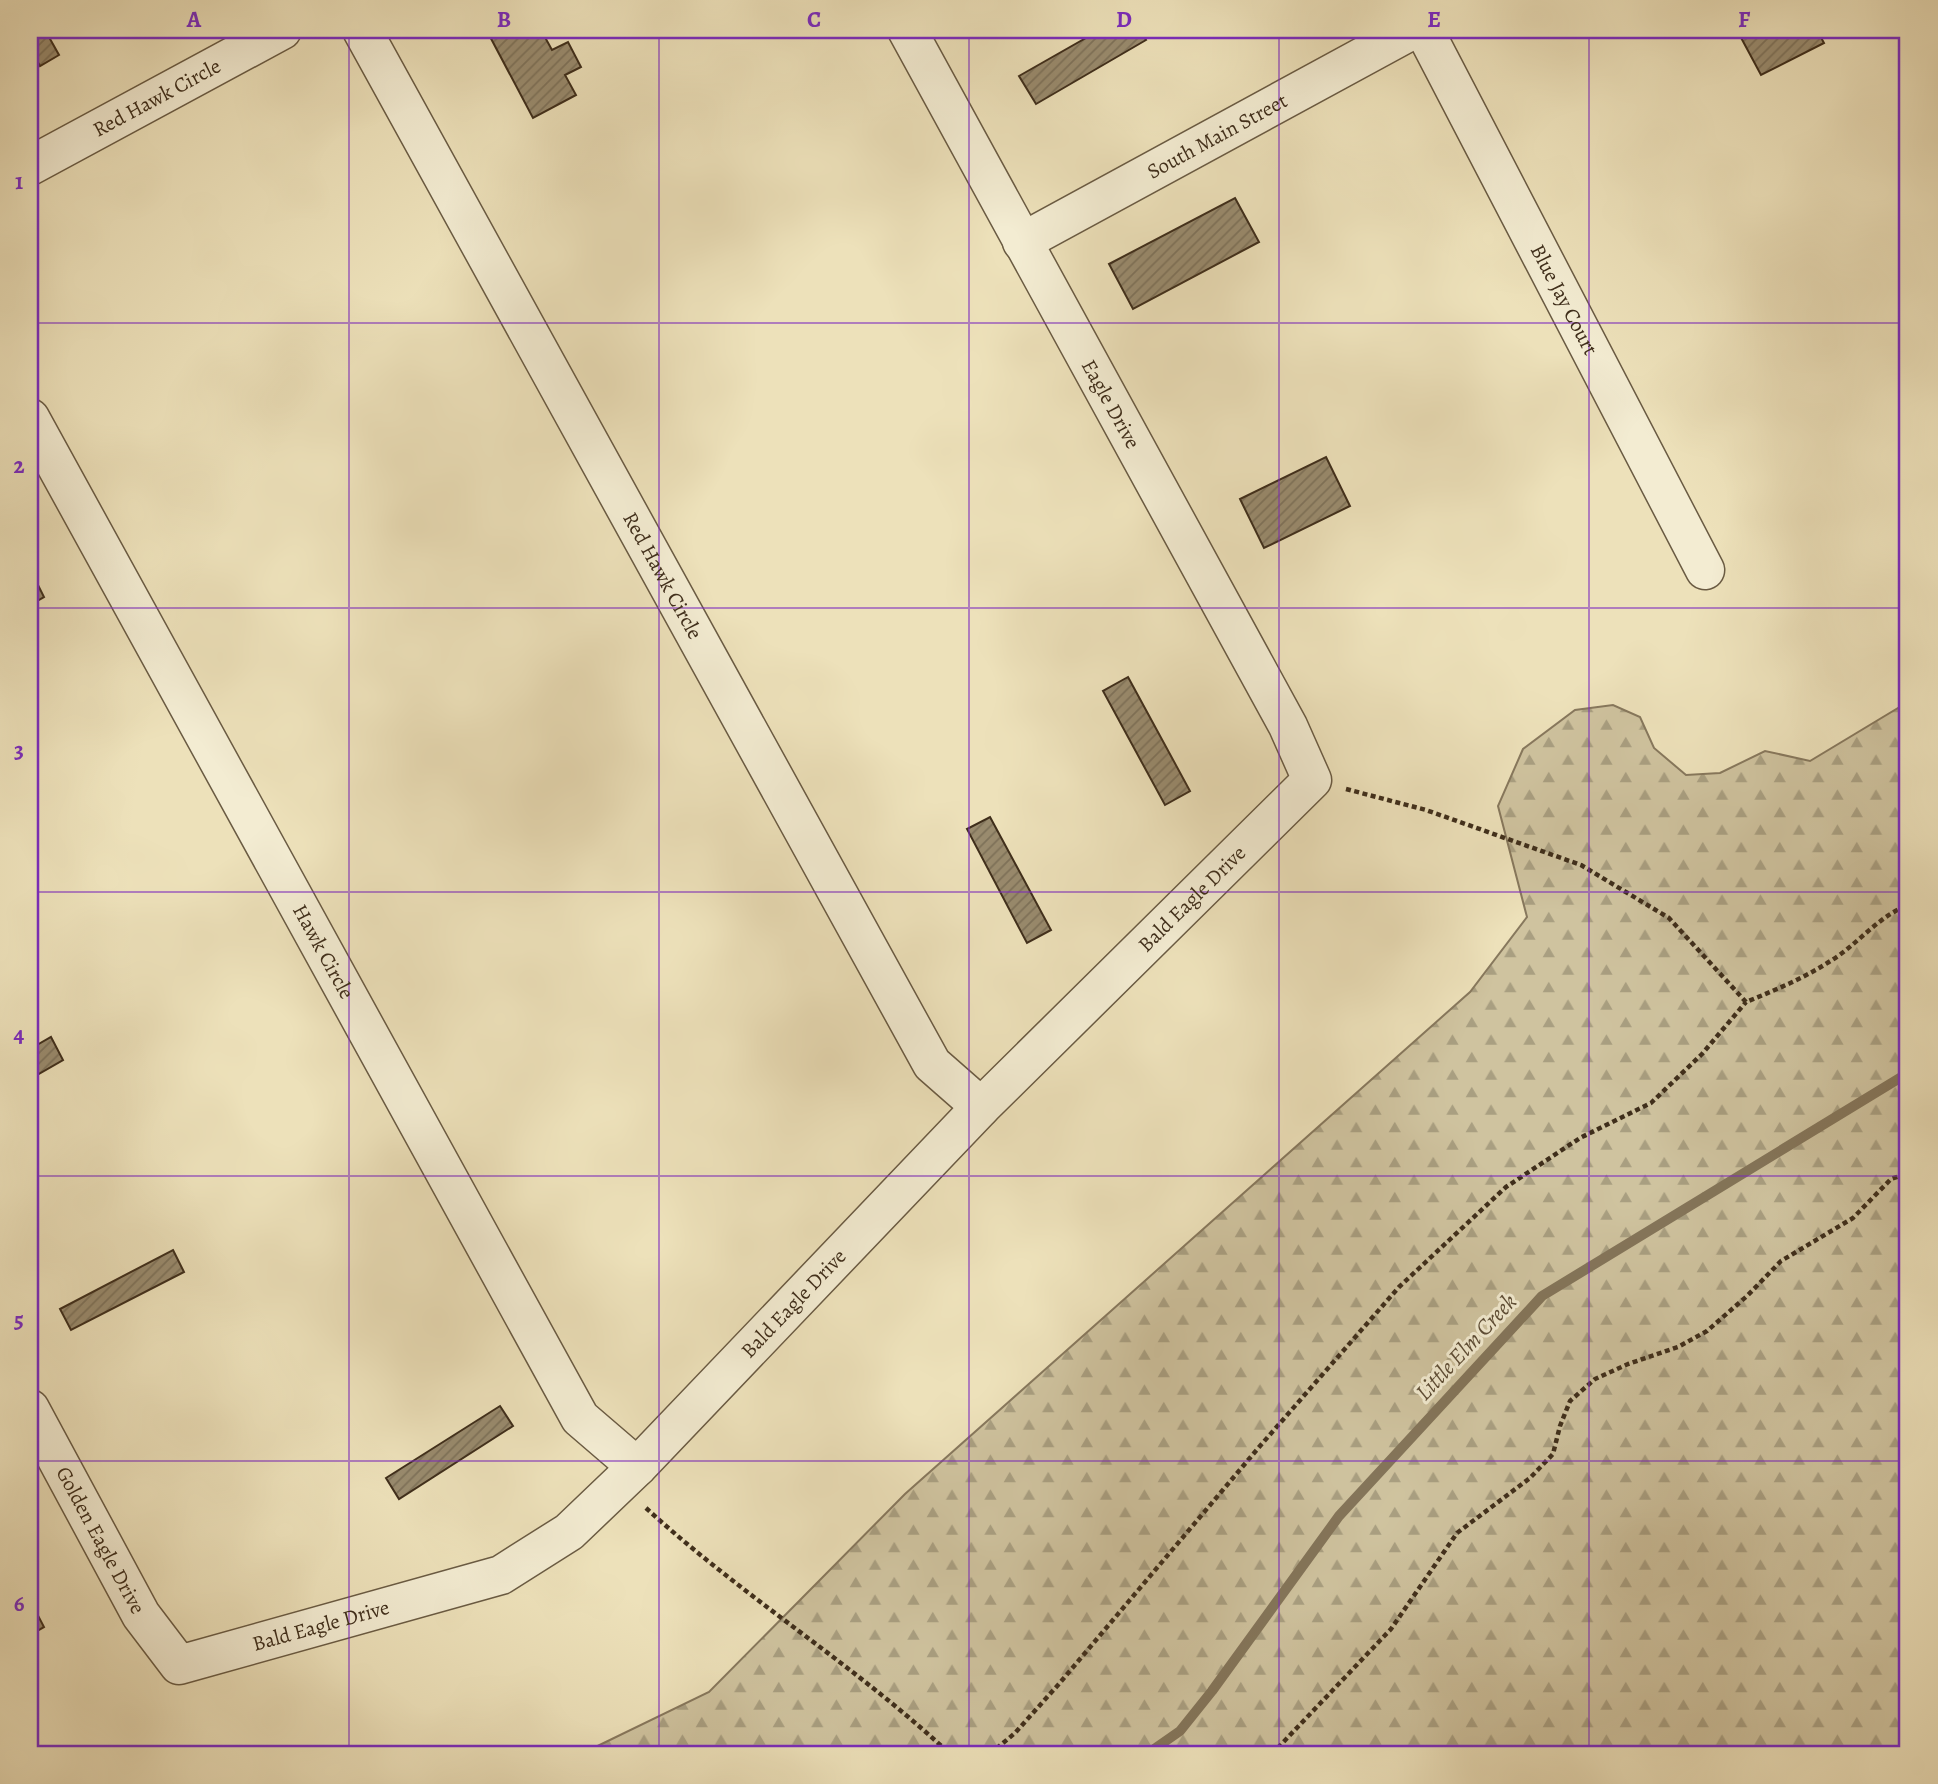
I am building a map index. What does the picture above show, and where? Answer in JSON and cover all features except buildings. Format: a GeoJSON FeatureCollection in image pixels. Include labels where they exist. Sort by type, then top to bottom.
{"type":"FeatureCollection","features":[{"type":"Feature","properties":{"kind":"street","name":"Red Hawk Circle"},"geometry":{"type":"LineString","coordinates":[[30,166],[282,30]]}},
{"type":"Feature","properties":{"kind":"street","name":"Red Hawk Circle"},"geometry":{"type":"LineString","coordinates":[[362,30],[932,1064],[981,1108]]}},
{"type":"Feature","properties":{"kind":"street","name":"Eagle Drive"},"geometry":{"type":"LineString","coordinates":[[907,30],[1288,726],[1311,780]]}},
{"type":"Feature","properties":{"kind":"street","name":"South Main Street"},"geometry":{"type":"LineString","coordinates":[[1023,243],[1412,30]]}},
{"type":"Feature","properties":{"kind":"street","name":"Blue Jay Court"},"geometry":{"type":"LineString","coordinates":[[1424,30],[1706,570]]}},
{"type":"Feature","properties":{"kind":"street","name":"Hawk Circle"},"geometry":{"type":"LineString","coordinates":[[30,418],[580,1418],[629,1476]]}},
{"type":"Feature","properties":{"kind":"street","name":"Bald Eagle Drive"},"geometry":{"type":"LineString","coordinates":[[179,1665],[501,1575],[569,1532],[629,1476],[981,1108],[1311,780]]}},
{"type":"Feature","properties":{"kind":"street","name":"Golden Eagle Drive"},"geometry":{"type":"LineString","coordinates":[[30,1409],[141,1615],[179,1665]]}},
{"type":"Feature","properties":{"kind":"path"},"geometry":{"type":"LineString","coordinates":[[1311,780],[1426,810],[1581,865],[1669,918],[1746,1002]]}},
{"type":"Feature","properties":{"kind":"path"},"geometry":{"type":"LineString","coordinates":[[990,1754],[1015,1733],[1058,1685],[1260,1446],[1399,1287],[1506,1187],[1580,1138],[1651,1102],[1702,1054],[1746,1002],[1797,981],[1839,955],[1890,912],[1908,905]]}},
{"type":"Feature","properties":{"kind":"path"},"geometry":{"type":"LineString","coordinates":[[1272,1754],[1391,1629],[1457,1533],[1530,1478],[1553,1454],[1570,1401],[1595,1380],[1628,1364],[1678,1347],[1707,1331],[1781,1261],[1853,1218],[1891,1179],[1908,1173]]}},
{"type":"Feature","properties":{"kind":"path"},"geometry":{"type":"LineString","coordinates":[[629,1476],[693,1551],[907,1714],[950,1754]]}},
{"type":"Feature","properties":{"kind":"green space"},"geometry":{"type":"Polygon","coordinates":[[[1908,702],[1908,1754],[581,1754],[709,1692],[905,1494],[1470,992],[1527,917],[1498,806],[1523,749],[1575,710],[1613,705],[1640,717],[1654,748],[1686,775],[1720,773],[1765,751],[1810,761],[1908,702]]]}},
{"type":"Feature","properties":{"kind":"waterway","name":"Little Elm Creek"},"geometry":{"type":"LineString","coordinates":[[1147,1754],[1180,1731],[1339,1516],[1542,1296],[1908,1073]]}}]}
